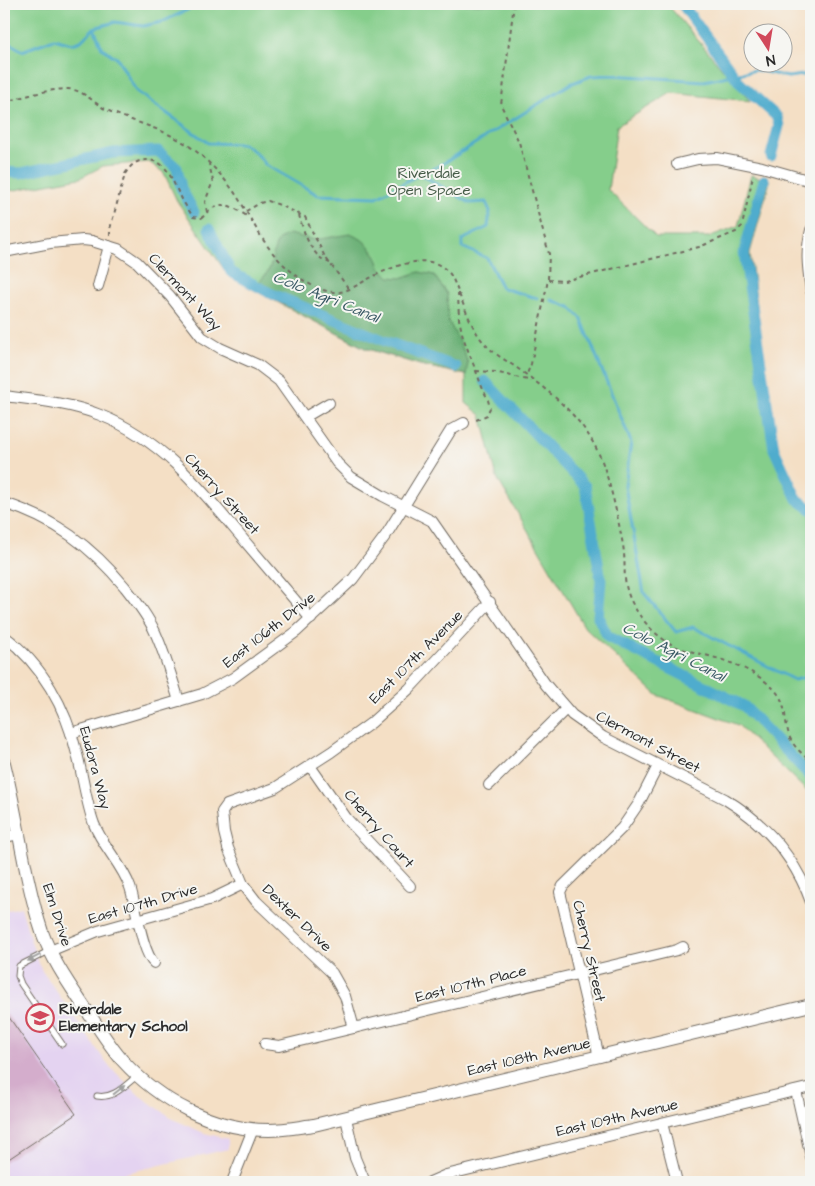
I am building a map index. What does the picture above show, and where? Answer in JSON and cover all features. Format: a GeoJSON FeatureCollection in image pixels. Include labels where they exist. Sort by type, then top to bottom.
{"type":"FeatureCollection","features":[{"type":"Feature","properties":{"kind":"street"},"geometry":{"type":"LineString","coordinates":[[677,164],[698,159],[717,158],[755,165],[811,181]]}},
{"type":"Feature","properties":{"kind":"street"},"geometry":{"type":"LineString","coordinates":[[811,230],[806,260],[811,291]]}},
{"type":"Feature","properties":{"kind":"street","name":"Clermont Way"},"geometry":{"type":"LineString","coordinates":[[4,252],[68,241],[92,241],[109,246],[128,255],[147,270],[202,337],[220,348],[258,365],[279,381],[342,469],[360,483],[404,507]]}},
{"type":"Feature","properties":{"kind":"street"},"geometry":{"type":"LineString","coordinates":[[98,286],[109,246]]}},
{"type":"Feature","properties":{"kind":"street","name":"Cherry Street"},"geometry":{"type":"LineString","coordinates":[[4,396],[84,409],[118,422],[164,452],[195,482],[311,619]]}},
{"type":"Feature","properties":{"kind":"street"},"geometry":{"type":"LineString","coordinates":[[305,417],[329,403]]}},
{"type":"Feature","properties":{"kind":"street","name":"East 106th Drive"},"geometry":{"type":"LineString","coordinates":[[71,733],[202,694],[233,678],[311,619],[358,573],[386,535],[451,430],[464,423]]}},
{"type":"Feature","properties":{"kind":"street"},"geometry":{"type":"LineString","coordinates":[[4,503],[28,511],[56,525],[91,551],[115,576],[135,600],[154,630],[162,647],[179,701]]}},
{"type":"Feature","properties":{"kind":"street","name":"Clermont Street"},"geometry":{"type":"LineString","coordinates":[[404,507],[432,521],[546,685],[566,709],[582,723],[603,737],[744,810],[761,824],[788,857],[800,876],[811,902]]}},
{"type":"Feature","properties":{"kind":"street","name":"East 107th Avenue"},"geometry":{"type":"LineString","coordinates":[[232,803],[275,788],[371,723],[409,689],[490,602]]}},
{"type":"Feature","properties":{"kind":"street","name":"Eudora Way"},"geometry":{"type":"LineString","coordinates":[[4,636],[24,653],[55,695],[71,733],[93,821],[103,842],[130,886],[145,948],[148,956],[154,963]]}},
{"type":"Feature","properties":{"kind":"street"},"geometry":{"type":"LineString","coordinates":[[489,785],[566,709]]}},
{"type":"Feature","properties":{"kind":"street","name":"Elm Drive"},"geometry":{"type":"LineString","coordinates":[[4,763],[35,907],[50,951],[56,964],[110,1045],[122,1060],[154,1090],[181,1106],[224,1124],[253,1129]]}},
{"type":"Feature","properties":{"kind":"street","name":"Cherry Court"},"geometry":{"type":"LineString","coordinates":[[310,766],[348,819],[410,886]]}},
{"type":"Feature","properties":{"kind":"street","name":"Cherry Street"},"geometry":{"type":"LineString","coordinates":[[599,1057],[560,892],[563,886],[609,842],[631,816],[658,766]]}},
{"type":"Feature","properties":{"kind":"street","name":"Dexter Drive"},"geometry":{"type":"LineString","coordinates":[[232,803],[224,808],[222,816],[228,848],[243,884],[256,900],[332,973],[345,996],[354,1028]]}},
{"type":"Feature","properties":{"kind":"street"},"geometry":{"type":"LineString","coordinates":[[4,837],[19,834]]}},
{"type":"Feature","properties":{"kind":"street","name":"East 107th Drive"},"geometry":{"type":"LineString","coordinates":[[50,951],[98,931],[204,902],[243,884]]}},
{"type":"Feature","properties":{"kind":"street","name":"East 107th Place"},"geometry":{"type":"LineString","coordinates":[[265,1044],[278,1046],[683,947]]}},
{"type":"Feature","properties":{"kind":"street","name":"East 108th Avenue"},"geometry":{"type":"LineString","coordinates":[[253,1129],[288,1129],[346,1118],[811,1005]]}},
{"type":"Feature","properties":{"kind":"street","name":"East 109th Avenue"},"geometry":{"type":"LineString","coordinates":[[430,1182],[446,1175],[811,1087]]}},
{"type":"Feature","properties":{"kind":"street"},"geometry":{"type":"LineString","coordinates":[[796,1091],[811,1157]]}},
{"type":"Feature","properties":{"kind":"street"},"geometry":{"type":"LineString","coordinates":[[346,1118],[355,1158],[366,1182]]}},
{"type":"Feature","properties":{"kind":"street"},"geometry":{"type":"LineString","coordinates":[[662,1123],[677,1182]]}},
{"type":"Feature","properties":{"kind":"street"},"geometry":{"type":"LineString","coordinates":[[232,1182],[253,1129]]}},
{"type":"Feature","properties":{"kind":"lane"},"geometry":{"type":"LineString","coordinates":[[50,951],[18,966],[18,976],[21,984],[62,1044]]}},
{"type":"Feature","properties":{"kind":"lane"},"geometry":{"type":"LineString","coordinates":[[97,1096],[112,1096],[138,1075]]}},
{"type":"Feature","properties":{"kind":"path"},"geometry":{"type":"LineString","coordinates":[[514,4],[500,100],[502,110],[519,142],[549,254],[548,280],[531,364],[527,375]]}},
{"type":"Feature","properties":{"kind":"path"},"geometry":{"type":"LineString","coordinates":[[4,102],[58,90],[78,91],[106,110],[171,136],[198,152],[230,186],[269,250],[292,272],[311,284],[330,291],[341,292],[394,268],[426,261],[437,263],[446,269],[453,278],[476,331],[487,346],[568,408],[580,423],[601,460],[608,480],[623,548],[625,587],[637,611],[649,627],[662,639],[675,647],[743,667],[769,684],[784,704],[789,736],[794,746],[811,762]]}},
{"type":"Feature","properties":{"kind":"path"},"geometry":{"type":"LineString","coordinates":[[109,246],[110,228],[125,174],[135,162],[144,160],[153,160],[163,165],[170,173],[180,196],[193,217],[201,218],[207,212],[220,205],[227,204],[249,217]]}},
{"type":"Feature","properties":{"kind":"path"},"geometry":{"type":"LineString","coordinates":[[207,212],[205,202],[213,181],[208,162]]}},
{"type":"Feature","properties":{"kind":"path"},"geometry":{"type":"LineString","coordinates":[[548,280],[564,281],[689,249],[736,232],[742,226],[755,165]]}},
{"type":"Feature","properties":{"kind":"path"},"geometry":{"type":"LineString","coordinates":[[246,211],[268,201],[305,217],[330,264],[349,289]]}},
{"type":"Feature","properties":{"kind":"path"},"geometry":{"type":"LineString","coordinates":[[299,214],[310,245],[323,261],[330,264]]}},
{"type":"Feature","properties":{"kind":"path"},"geometry":{"type":"LineString","coordinates":[[458,290],[459,319],[463,337],[490,408],[487,415],[464,423]]}},
{"type":"Feature","properties":{"kind":"path"},"geometry":{"type":"LineString","coordinates":[[475,371],[495,372],[535,381]]}},
{"type":"Feature","properties":{"kind":"shaded area","name":"Riverdale Elementary School"},"geometry":{"type":"Polygon","coordinates":[[[21,907],[42,971],[108,1065],[140,1096],[175,1120],[204,1133],[228,1139],[228,1149],[88,1182],[4,1182],[4,911],[21,907]]]}},
{"type":"Feature","properties":{"kind":"green space","name":"Riverdale Open Space"},"geometry":{"type":"Polygon","coordinates":[[[4,4],[667,4],[750,101],[671,93],[617,126],[608,190],[656,237],[708,237],[738,226],[751,175],[770,181],[750,253],[776,449],[800,497],[811,504],[811,795],[738,725],[657,695],[585,628],[497,478],[481,415],[466,403],[466,375],[420,365],[365,348],[228,275],[177,201],[164,173],[149,162],[103,166],[80,178],[4,192],[4,4]]]}},
{"type":"Feature","properties":{"kind":"green space"},"geometry":{"type":"Polygon","coordinates":[[[289,234],[314,240],[350,234],[368,245],[376,256],[380,267],[389,277],[401,278],[419,272],[434,275],[447,294],[448,320],[468,363],[466,375],[420,365],[365,348],[253,289],[269,270],[279,240],[289,234]]]}},
{"type":"Feature","properties":{"kind":"building"},"geometry":{"type":"Polygon","coordinates":[[[4,1010],[76,1114],[4,1162],[4,1010]]]}},
{"type":"Feature","properties":{"kind":"waterway"},"geometry":{"type":"LineString","coordinates":[[94,28],[115,22],[143,26],[162,22],[200,4]]}},
{"type":"Feature","properties":{"kind":"waterway","name":"Colo Agri Canal"},"geometry":{"type":"LineString","coordinates":[[682,4],[740,83],[777,117],[779,126],[771,156]]}},
{"type":"Feature","properties":{"kind":"waterway"},"geometry":{"type":"LineString","coordinates":[[4,33],[10,43],[22,51],[54,39],[72,44],[81,41],[94,28],[102,48],[118,59],[136,91],[208,143],[243,144],[255,152],[266,165],[318,195],[377,197],[420,174],[470,203],[486,202],[490,211],[488,227],[462,240],[462,247],[487,258],[502,288],[537,298]]}},
{"type":"Feature","properties":{"kind":"waterway"},"geometry":{"type":"LineString","coordinates":[[420,174],[444,163],[570,84],[591,76],[612,75],[704,81],[756,70],[788,77],[811,74]]}},
{"type":"Feature","properties":{"kind":"waterway","name":"Colo Agri Canal"},"geometry":{"type":"LineString","coordinates":[[4,172],[21,173],[113,153],[158,151],[177,168],[181,188],[194,212]]}},
{"type":"Feature","properties":{"kind":"waterway","name":"Colo Agri Canal"},"geometry":{"type":"LineString","coordinates":[[764,180],[744,253],[774,449],[797,499],[811,509]]}},
{"type":"Feature","properties":{"kind":"waterway","name":"Colo Agri Canal"},"geometry":{"type":"LineString","coordinates":[[209,229],[231,272],[270,293],[390,343],[456,367]]}},
{"type":"Feature","properties":{"kind":"waterway"},"geometry":{"type":"LineString","coordinates":[[551,300],[570,307],[581,318],[631,442],[625,486],[644,593],[676,632],[693,627],[794,680],[811,676]]}},
{"type":"Feature","properties":{"kind":"waterway","name":"Colo Agri Canal"},"geometry":{"type":"LineString","coordinates":[[485,381],[585,486],[601,580],[598,617],[608,637],[744,706],[811,777]]}},
{"type":"Feature","properties":{"kind":"place","name":"Riverdale Elementary School"},"geometry":{"type":"Point","coordinates":[40,1018]}}]}
